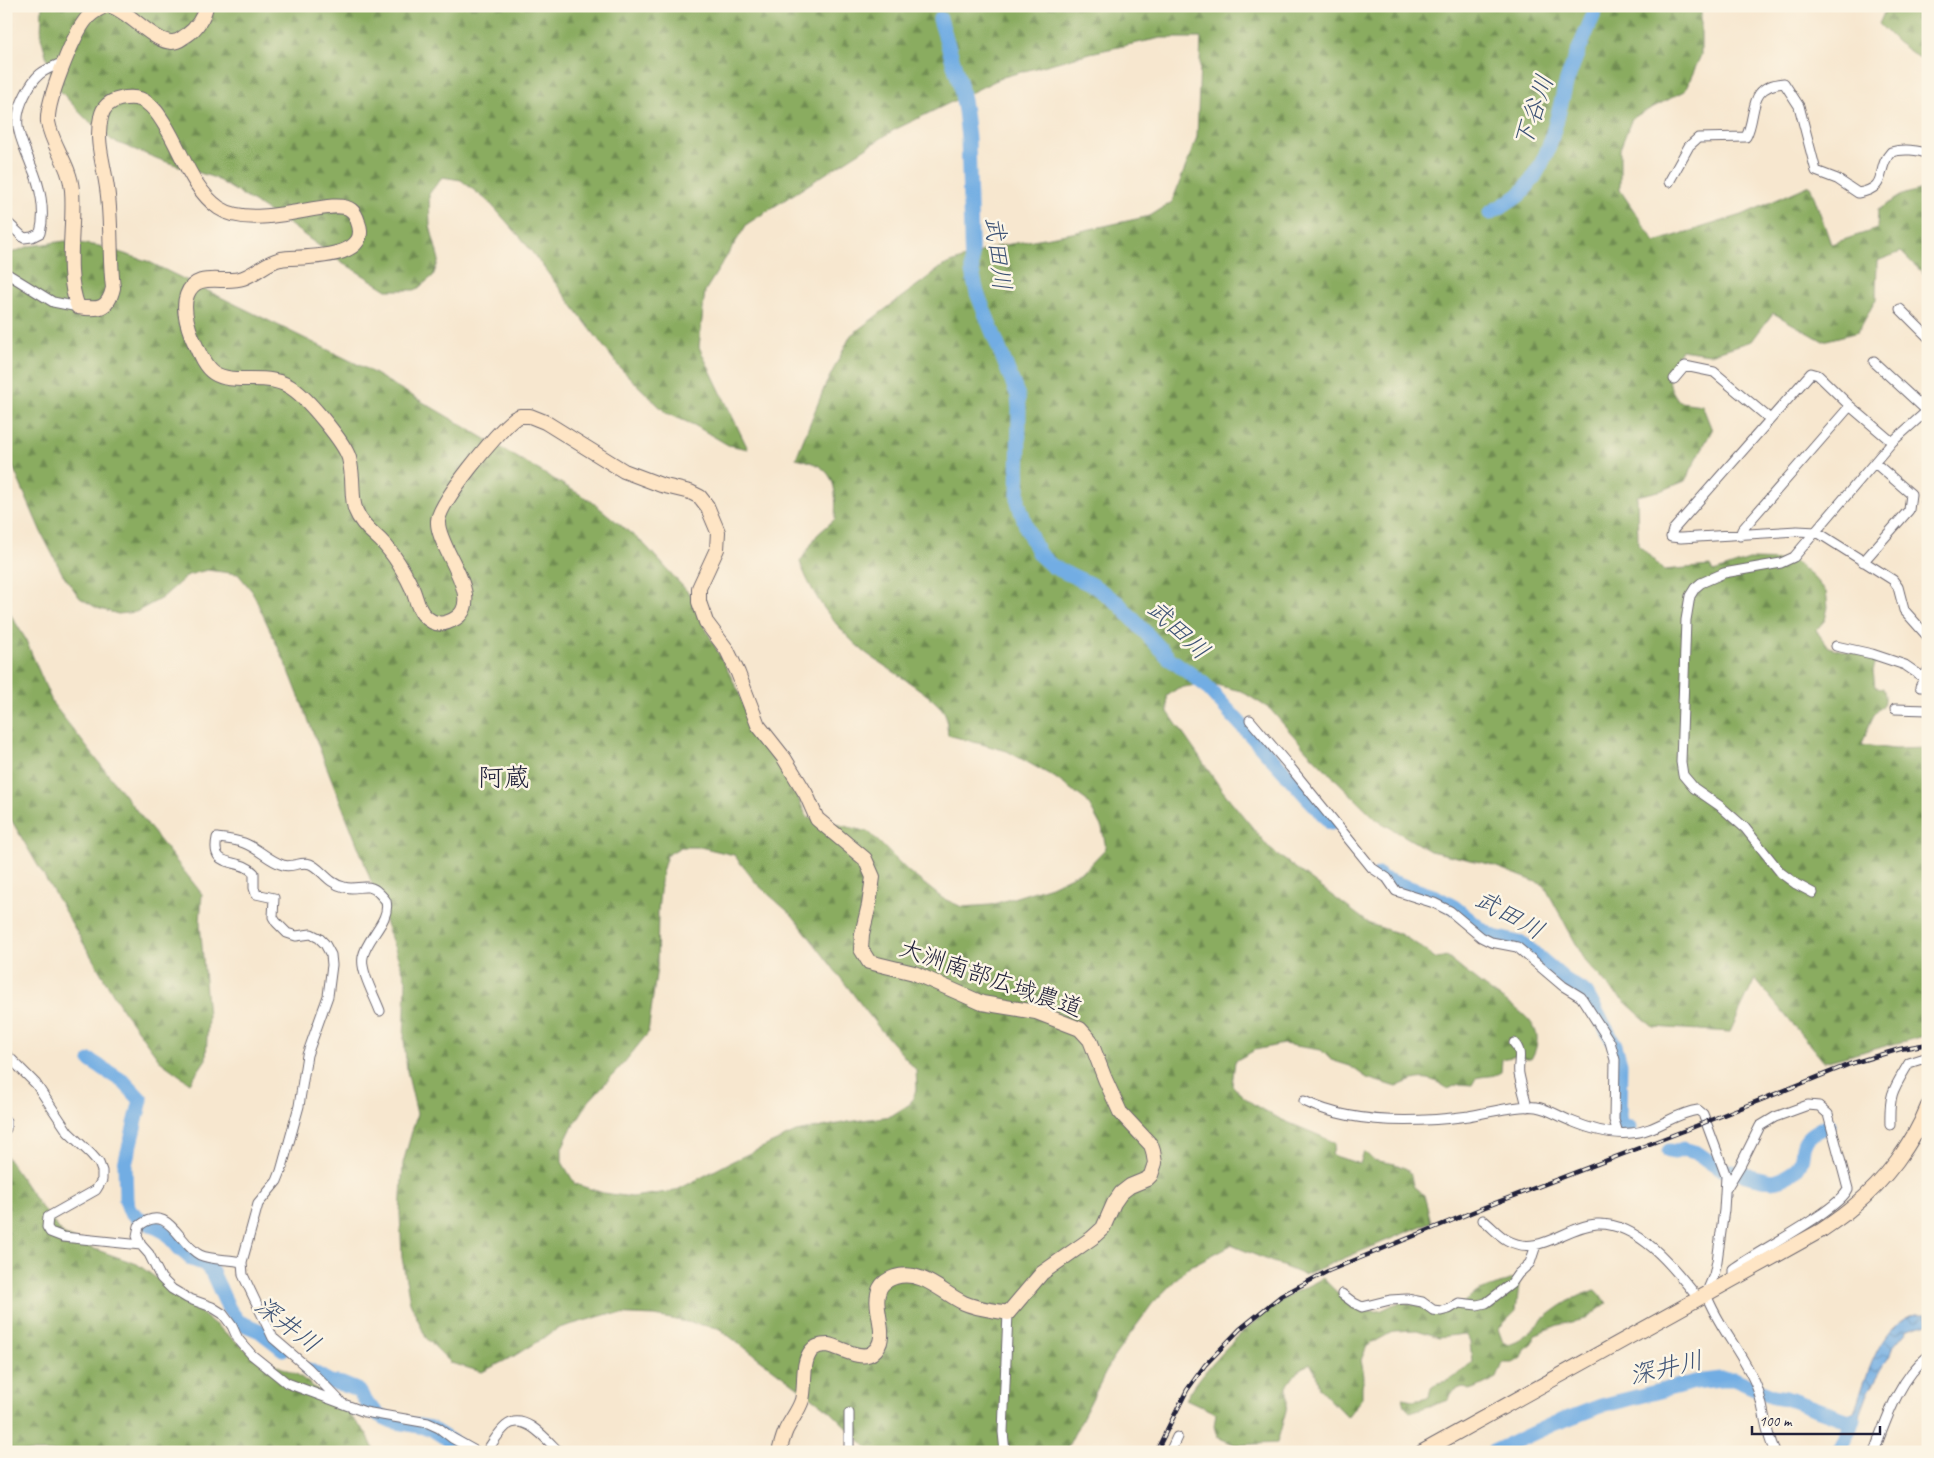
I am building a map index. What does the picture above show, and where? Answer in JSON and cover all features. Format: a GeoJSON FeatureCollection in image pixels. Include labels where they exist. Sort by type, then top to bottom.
{"type":"FeatureCollection","features":[{"type":"Feature","properties":{"kind":"street"},"geometry":{"type":"LineString","coordinates":[[78,307],[73,294],[71,278],[72,188],[68,169],[50,134],[48,119],[50,99],[64,62],[84,22],[95,11],[104,6]]}},
{"type":"Feature","properties":{"kind":"street"},"geometry":{"type":"LineString","coordinates":[[111,6],[121,9],[151,34],[164,41],[177,41],[193,30],[206,6]]}},
{"type":"Feature","properties":{"kind":"street"},"geometry":{"type":"LineString","coordinates":[[6,221],[24,238],[40,233],[42,224],[38,185],[17,132],[18,114],[33,79],[42,71],[64,62]]}},
{"type":"Feature","properties":{"kind":"street"},"geometry":{"type":"LineString","coordinates":[[1669,182],[1689,146],[1698,138],[1746,137],[1755,99],[1768,87],[1778,83],[1784,83],[1799,106],[1816,171],[1837,180],[1858,193],[1876,187],[1881,179],[1884,162],[1891,152],[1896,150],[1923,152],[1928,155]]}},
{"type":"Feature","properties":{"kind":"street","name":"大洲南部広域農道"},"geometry":{"type":"LineString","coordinates":[[78,307],[91,309],[103,307],[110,300],[113,288],[107,188],[101,162],[101,116],[107,104],[119,99],[137,98],[148,103],[158,114],[204,195],[219,208],[232,215],[252,217],[340,205],[351,209],[358,222],[360,232],[356,243],[344,251],[327,255],[280,259],[266,264],[246,278],[233,280],[204,279],[192,286],[185,298],[185,312],[191,333],[204,360],[213,372],[225,377],[282,382],[297,392],[336,435],[348,457],[353,505],[357,516],[366,528],[388,546],[412,588],[420,609],[426,617],[436,624],[446,623],[457,618],[464,608],[466,596],[442,539],[438,522],[442,508],[468,470],[514,419],[520,416],[530,416],[545,422],[624,471],[700,497],[707,506],[718,532],[717,549],[700,588],[699,602],[706,622],[727,650],[758,725],[784,758],[806,794],[817,819],[865,859],[873,877],[861,949],[869,962],[914,973],[982,1003],[1036,1012],[1080,1029],[1090,1040],[1120,1112],[1151,1145],[1154,1169],[1147,1179],[1130,1186],[1121,1193],[1114,1203],[1103,1228],[1092,1238],[1042,1273],[1008,1313]]}},
{"type":"Feature","properties":{"kind":"street"},"geometry":{"type":"LineString","coordinates":[[6,273],[53,302],[78,307]]}},
{"type":"Feature","properties":{"kind":"street"},"geometry":{"type":"LineString","coordinates":[[1900,309],[1928,337]]}},
{"type":"Feature","properties":{"kind":"street"},"geometry":{"type":"LineString","coordinates":[[1813,894],[1781,872],[1745,828],[1720,806],[1694,788],[1683,775],[1681,762],[1686,620],[1690,596],[1701,583],[1724,573],[1781,563],[1794,557],[1892,442],[1927,411],[1874,362]]}},
{"type":"Feature","properties":{"kind":"street"},"geometry":{"type":"LineString","coordinates":[[1674,379],[1686,366],[1714,372],[1770,419]]}},
{"type":"Feature","properties":{"kind":"street"},"geometry":{"type":"LineString","coordinates":[[1892,442],[1850,406],[1818,375],[1811,374],[1673,530],[1671,537],[1817,532],[1893,580],[1898,587],[1904,610],[1928,637]]}},
{"type":"Feature","properties":{"kind":"street"},"geometry":{"type":"LineString","coordinates":[[1740,536],[1742,530],[1850,406]]}},
{"type":"Feature","properties":{"kind":"street"},"geometry":{"type":"LineString","coordinates":[[1863,562],[1909,510],[1911,494],[1875,462]]}},
{"type":"Feature","properties":{"kind":"street"},"geometry":{"type":"LineString","coordinates":[[1836,646],[1872,654],[1926,674],[1920,687],[1928,688]]}},
{"type":"Feature","properties":{"kind":"street"},"geometry":{"type":"LineString","coordinates":[[1896,709],[1928,710]]}},
{"type":"Feature","properties":{"kind":"street"},"geometry":{"type":"LineString","coordinates":[[1250,720],[1372,868],[1387,878],[1396,891],[1434,903],[1450,912],[1481,937],[1491,942],[1517,947],[1563,986],[1581,997],[1610,1042],[1615,1060],[1614,1120],[1618,1133]]}},
{"type":"Feature","properties":{"kind":"street"},"geometry":{"type":"LineString","coordinates":[[342,1402],[308,1368],[273,1338],[243,1275],[242,1262],[258,1204],[277,1181],[282,1171],[299,1106],[307,1055],[328,996],[332,965],[331,954],[319,938],[311,934],[296,936],[287,933],[276,922],[273,917],[274,898],[256,894],[254,873],[249,868],[223,861],[217,854],[217,838],[243,843],[282,865],[291,866],[304,863],[312,865],[330,882],[344,888],[374,887],[385,900],[386,907],[384,917],[363,957],[364,968],[380,1011]]}},
{"type":"Feature","properties":{"kind":"street"},"geometry":{"type":"LineString","coordinates":[[1514,1043],[1518,1047],[1520,1063],[1518,1073],[1527,1106]]}},
{"type":"Feature","properties":{"kind":"street"},"geometry":{"type":"LineString","coordinates":[[6,1054],[36,1084],[68,1132],[91,1154],[102,1171],[102,1180],[96,1190],[48,1217],[46,1227],[50,1232],[62,1237],[140,1245]]}},
{"type":"Feature","properties":{"kind":"street"},"geometry":{"type":"LineString","coordinates":[[1890,1125],[1892,1091],[1909,1063],[1928,1057]]}},
{"type":"Feature","properties":{"kind":"street"},"geometry":{"type":"LineString","coordinates":[[1304,1101],[1321,1109],[1380,1120],[1467,1116],[1536,1106],[1596,1130],[1632,1134],[1690,1111],[1698,1110],[1703,1114],[1726,1176],[1717,1261],[1714,1275],[1702,1296]]}},
{"type":"Feature","properties":{"kind":"street"},"geometry":{"type":"LineString","coordinates":[[1726,1189],[1760,1126],[1766,1121],[1808,1106],[1819,1106],[1828,1114],[1848,1189],[1845,1195],[1817,1216],[1733,1269],[1734,1280]]}},
{"type":"Feature","properties":{"kind":"street"},"geometry":{"type":"LineString","coordinates":[[1422,1452],[1822,1230],[1854,1207],[1880,1181],[1904,1151],[1928,1106]]}},
{"type":"Feature","properties":{"kind":"street"},"geometry":{"type":"LineString","coordinates":[[6,1121],[6,1129]]}},
{"type":"Feature","properties":{"kind":"street"},"geometry":{"type":"LineString","coordinates":[[242,1262],[201,1256],[189,1248],[175,1229],[167,1222],[158,1219],[148,1219],[139,1226],[137,1236],[140,1245],[149,1254],[161,1278],[172,1289],[187,1298],[212,1306],[223,1314],[232,1326],[238,1339],[252,1355],[287,1383],[365,1412],[428,1423],[440,1428],[452,1438],[477,1452]]}},
{"type":"Feature","properties":{"kind":"street"},"geometry":{"type":"LineString","coordinates":[[1483,1220],[1507,1240],[1530,1246],[1543,1244],[1577,1228],[1598,1224],[1632,1233],[1665,1258],[1702,1296],[1758,1387],[1767,1430],[1775,1452]]}},
{"type":"Feature","properties":{"kind":"street"},"geometry":{"type":"LineString","coordinates":[[1342,1294],[1362,1306],[1407,1298],[1422,1302],[1433,1310],[1441,1311],[1459,1303],[1477,1305],[1486,1303],[1511,1284],[1530,1262],[1536,1245]]}},
{"type":"Feature","properties":{"kind":"street"},"geometry":{"type":"LineString","coordinates":[[779,1452],[785,1432],[802,1401],[806,1363],[810,1352],[815,1347],[828,1345],[856,1354],[868,1355],[876,1350],[880,1342],[878,1301],[880,1288],[888,1279],[902,1275],[916,1276],[965,1303],[1008,1313],[1003,1432],[1005,1452]]}},
{"type":"Feature","properties":{"kind":"street"},"geometry":{"type":"LineString","coordinates":[[1874,1452],[1891,1408],[1915,1367],[1928,1356]]}},
{"type":"Feature","properties":{"kind":"street"},"geometry":{"type":"LineString","coordinates":[[849,1413],[849,1452]]}},
{"type":"Feature","properties":{"kind":"street"},"geometry":{"type":"LineString","coordinates":[[486,1452],[507,1425],[516,1422],[526,1423],[559,1452]]}},
{"type":"Feature","properties":{"kind":"street"},"geometry":{"type":"LineString","coordinates":[[1170,1452],[1177,1437]]}},
{"type":"Feature","properties":{"kind":"green space"},"geometry":{"type":"Polygon","coordinates":[[[42,6],[1701,6],[1701,55],[1685,91],[1632,118],[1620,149],[1620,190],[1655,242],[1742,215],[1810,185],[1831,244],[1877,229],[1878,210],[1902,195],[1928,187],[1928,275],[1923,273],[1901,252],[1877,261],[1876,299],[1858,332],[1823,341],[1773,313],[1752,341],[1710,354],[1681,350],[1672,363],[1670,370],[1669,382],[1671,389],[1680,402],[1702,405],[1712,430],[1685,481],[1663,490],[1637,496],[1638,544],[1663,570],[1711,566],[1714,572],[1749,560],[1794,561],[1813,577],[1826,592],[1828,607],[1825,620],[1816,630],[1828,647],[1865,656],[1876,661],[1873,671],[1875,687],[1883,688],[1885,700],[1874,715],[1862,745],[1894,749],[1928,748],[1928,1035],[1824,1062],[1755,979],[1730,1032],[1653,1027],[1612,990],[1586,962],[1544,885],[1489,864],[1430,851],[1377,820],[1308,752],[1270,709],[1241,691],[1208,683],[1178,688],[1167,696],[1168,712],[1222,790],[1270,849],[1370,924],[1400,934],[1421,947],[1435,959],[1447,957],[1521,1012],[1534,1028],[1537,1037],[1536,1047],[1531,1059],[1518,1056],[1502,1059],[1501,1072],[1476,1078],[1472,1085],[1459,1084],[1448,1089],[1428,1079],[1416,1079],[1396,1087],[1367,1078],[1350,1066],[1331,1060],[1321,1050],[1283,1044],[1255,1050],[1235,1061],[1232,1085],[1242,1096],[1280,1119],[1335,1143],[1332,1155],[1360,1164],[1364,1151],[1373,1160],[1395,1164],[1407,1169],[1411,1175],[1413,1186],[1424,1195],[1431,1222],[1304,1275],[1231,1245],[1187,1268],[1152,1304],[1113,1358],[1065,1452],[872,1452],[830,1411],[718,1328],[655,1316],[608,1314],[559,1328],[514,1356],[482,1372],[451,1363],[426,1338],[410,1302],[402,1258],[400,1213],[403,1163],[417,1114],[407,1071],[404,1040],[406,980],[363,859],[289,671],[252,591],[238,574],[207,570],[188,575],[162,598],[136,612],[118,614],[97,608],[80,598],[62,573],[41,532],[6,451],[6,255],[30,246],[65,241],[99,246],[147,261],[365,368],[591,501],[645,545],[697,602],[705,627],[739,692],[749,725],[769,746],[784,768],[807,817],[869,832],[909,872],[942,898],[962,907],[991,905],[1051,886],[1086,869],[1106,848],[1102,828],[1087,801],[1054,777],[1007,751],[948,735],[946,716],[933,700],[861,649],[833,620],[817,598],[800,562],[817,535],[835,519],[834,486],[831,478],[819,466],[796,458],[825,386],[851,335],[943,266],[994,247],[1150,216],[1172,202],[1197,137],[1201,38],[1161,38],[1090,53],[1003,77],[894,130],[747,224],[705,291],[699,347],[748,449],[728,445],[694,425],[666,413],[620,368],[522,239],[489,202],[461,180],[442,177],[429,194],[430,226],[439,260],[433,276],[416,290],[387,290],[337,259],[289,224],[215,178],[113,141],[84,117],[54,84],[41,37],[42,6]],[[681,847],[667,855],[662,872],[658,911],[657,967],[648,1033],[589,1101],[570,1131],[562,1148],[562,1162],[575,1184],[603,1193],[632,1197],[675,1191],[733,1161],[796,1132],[891,1116],[910,1104],[917,1089],[916,1070],[880,1029],[793,916],[757,884],[734,855],[700,847],[681,847]]]}},
{"type":"Feature","properties":{"kind":"green space"},"geometry":{"type":"Polygon","coordinates":[[[1887,6],[1928,6],[1928,64],[1897,42],[1879,24],[1887,6]]]}},
{"type":"Feature","properties":{"kind":"green space"},"geometry":{"type":"Polygon","coordinates":[[[6,607],[25,638],[53,704],[202,894],[200,923],[208,1016],[206,1059],[190,1083],[161,1062],[122,1009],[6,811],[6,607]]]}},
{"type":"Feature","properties":{"kind":"green space"},"geometry":{"type":"Polygon","coordinates":[[[6,1156],[38,1203],[63,1234],[86,1246],[137,1264],[174,1291],[250,1353],[298,1375],[347,1412],[367,1434],[375,1452],[6,1452],[6,1156]]]}},
{"type":"Feature","properties":{"kind":"green space"},"geometry":{"type":"Polygon","coordinates":[[[1323,1278],[1347,1300],[1362,1309],[1380,1311],[1398,1303],[1408,1303],[1432,1312],[1462,1304],[1477,1292],[1513,1279],[1519,1285],[1516,1311],[1498,1329],[1502,1340],[1506,1344],[1521,1338],[1553,1311],[1580,1295],[1595,1290],[1607,1303],[1586,1319],[1558,1325],[1535,1334],[1533,1344],[1525,1350],[1522,1358],[1513,1363],[1503,1363],[1497,1378],[1469,1390],[1463,1387],[1460,1388],[1452,1393],[1449,1400],[1410,1412],[1404,1406],[1402,1398],[1413,1400],[1429,1397],[1433,1385],[1449,1380],[1458,1374],[1472,1362],[1470,1342],[1465,1334],[1439,1337],[1417,1330],[1394,1331],[1367,1346],[1361,1360],[1364,1376],[1362,1398],[1347,1417],[1319,1388],[1316,1374],[1310,1363],[1297,1372],[1287,1386],[1287,1407],[1277,1443],[1236,1445],[1217,1437],[1214,1426],[1216,1413],[1186,1399],[1205,1372],[1244,1331],[1290,1295],[1323,1278]]]}},
{"type":"Feature","properties":{"kind":"water"},"geometry":{"type":"Polygon","coordinates":[[[1916,1314],[1927,1314],[1928,1323],[1908,1329],[1892,1348],[1890,1355],[1869,1391],[1859,1418],[1836,1452],[1830,1452],[1846,1429],[1829,1418],[1832,1410],[1852,1414],[1875,1355],[1887,1334],[1905,1319],[1916,1314]]]}},
{"type":"Feature","properties":{"kind":"waterway","name":"下谷川"},"geometry":{"type":"LineString","coordinates":[[1490,213],[1519,195],[1538,170],[1545,157],[1569,74],[1597,6]]}},
{"type":"Feature","properties":{"kind":"waterway","name":"武田川"},"geometry":{"type":"LineString","coordinates":[[940,19],[960,84],[965,111],[968,138],[972,272],[977,293],[1018,396],[1018,502],[1027,529],[1039,554],[1052,566],[1094,586],[1118,603],[1170,659],[1204,684],[1331,823]]}},
{"type":"Feature","properties":{"kind":"waterway","name":"武田川"},"geometry":{"type":"LineString","coordinates":[[1379,875],[1381,878],[1436,897],[1454,907],[1482,930],[1494,937],[1523,944],[1564,979],[1586,993],[1615,1045],[1620,1063],[1619,1118],[1624,1127],[1630,1128]]}},
{"type":"Feature","properties":{"kind":"waterway","name":"深井川"},"geometry":{"type":"LineString","coordinates":[[91,1061],[124,1082],[141,1100],[125,1164],[126,1200],[130,1211],[167,1233],[180,1249],[192,1259],[205,1264],[212,1272],[229,1309],[239,1322],[260,1331],[283,1349]]}},
{"type":"Feature","properties":{"kind":"waterway","name":"武田川"},"geometry":{"type":"LineString","coordinates":[[1669,1151],[1675,1152],[1683,1149],[1697,1153],[1720,1169],[1771,1181],[1785,1177],[1793,1172],[1801,1160],[1803,1146],[1808,1138],[1828,1125]]}},
{"type":"Feature","properties":{"kind":"waterway","name":"深井川"},"geometry":{"type":"LineString","coordinates":[[309,1370],[330,1382],[342,1384],[359,1391],[368,1405],[379,1415],[392,1421],[430,1428],[468,1452]]}},
{"type":"Feature","properties":{"kind":"waterway","name":"深井川"},"geometry":{"type":"LineString","coordinates":[[1493,1452],[1553,1424],[1601,1406],[1695,1382],[1720,1379],[1734,1379],[1773,1396],[1786,1398],[1849,1421]]}},
{"type":"Feature","properties":{"kind":"waterway"},"geometry":{"type":"LineString","coordinates":[[1839,1452],[1854,1419]]}},
{"type":"Feature","properties":{"kind":"railway"},"geometry":{"type":"LineString","coordinates":[[1156,1452],[1187,1390],[1205,1365],[1240,1329],[1281,1296],[1328,1271],[1485,1207],[1686,1130],[1850,1064],[1900,1049],[1928,1044]]}},
{"type":"Feature","properties":{"kind":"district","name":"阿蔵"},"geometry":{"type":"Point","coordinates":[504,777]}}]}
